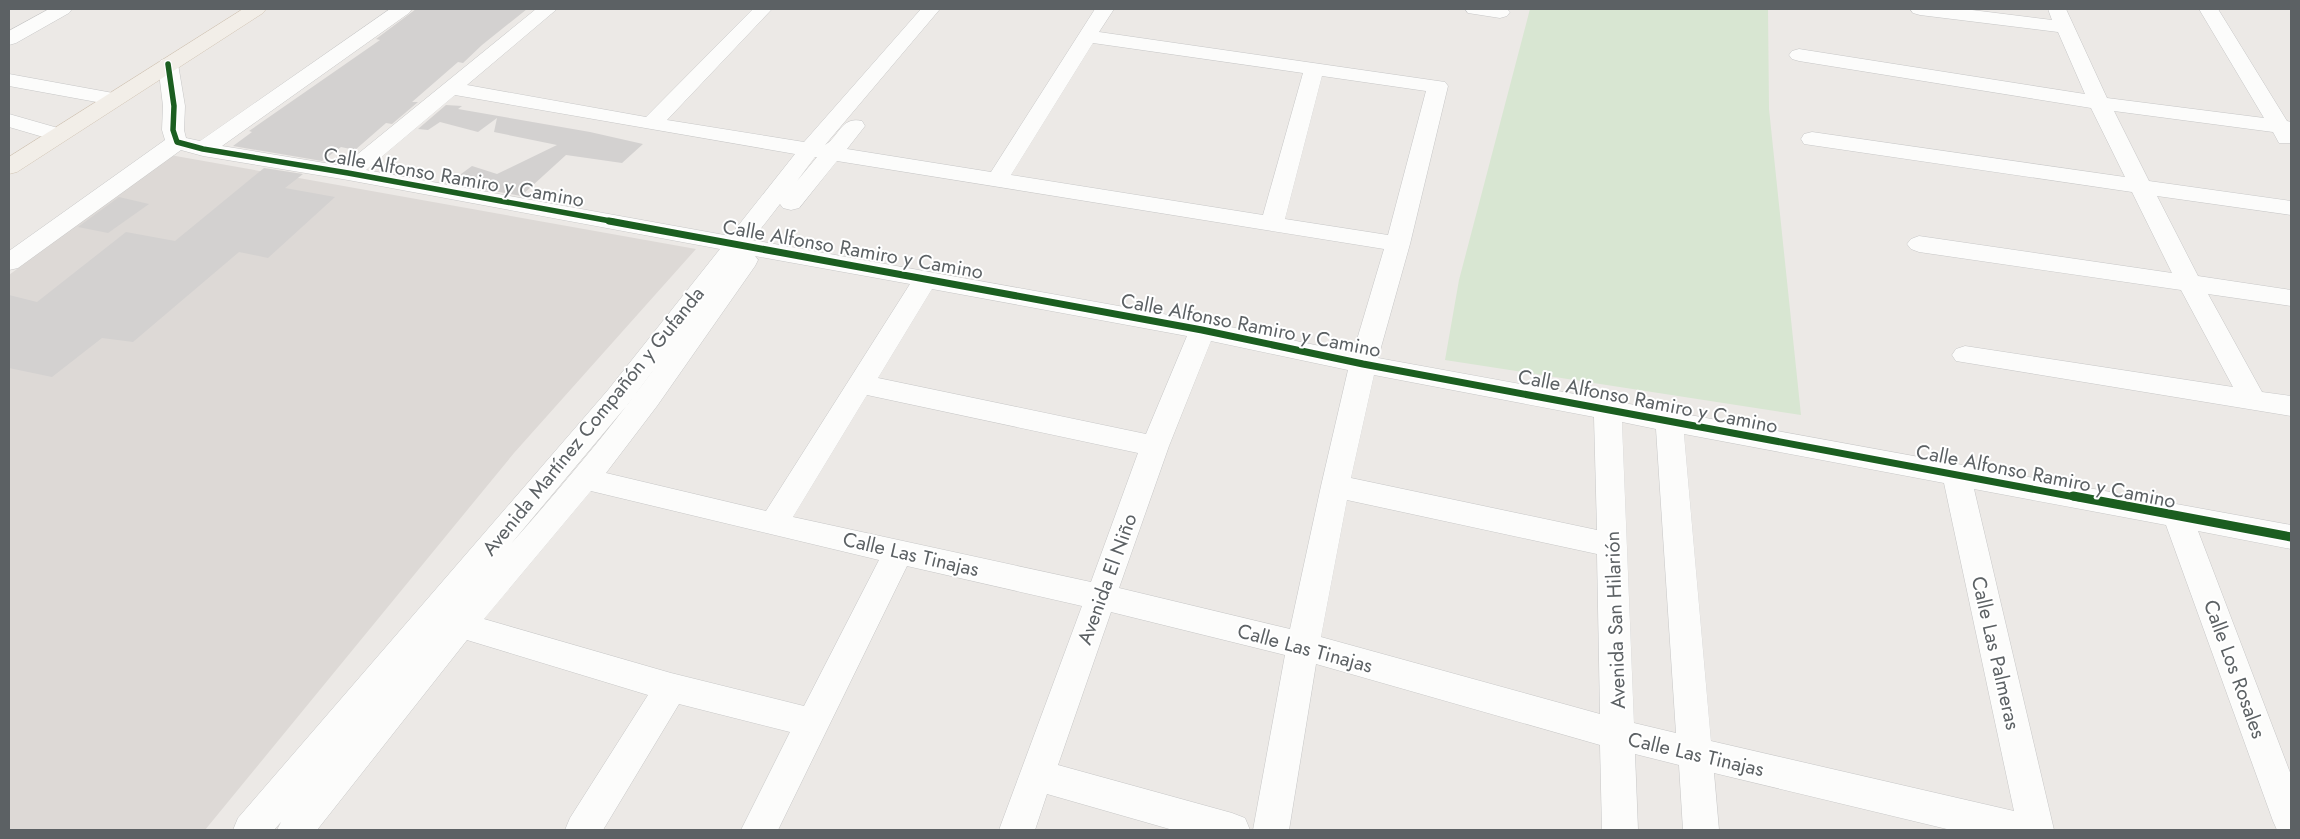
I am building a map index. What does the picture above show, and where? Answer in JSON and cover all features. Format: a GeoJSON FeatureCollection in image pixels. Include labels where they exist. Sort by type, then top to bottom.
{"type":"FeatureCollection","features":[{"type":"Feature","properties":{"kind":"main road"},"geometry":{"type":"LineString","coordinates":[[9,167],[56,135],[256,9]]}},
{"type":"Feature","properties":{"kind":"street"},"geometry":{"type":"LineString","coordinates":[[9,39],[62,9]]}},
{"type":"Feature","properties":{"kind":"street"},"geometry":{"type":"LineString","coordinates":[[203,149],[402,9]]}},
{"type":"Feature","properties":{"kind":"street"},"geometry":{"type":"LineString","coordinates":[[348,173],[547,9]]}},
{"type":"Feature","properties":{"kind":"street"},"geometry":{"type":"LineString","coordinates":[[651,124],[763,9]]}},
{"type":"Feature","properties":{"kind":"street","name":"Avenida Martínez Compañón y Gufanda"},"geometry":{"type":"LineString","coordinates":[[252,830],[746,246],[931,9]]}},
{"type":"Feature","properties":{"kind":"street","name":"Avenida Martínez Compañón y Gufanda"},"geometry":{"type":"LineString","coordinates":[[821,150],[951,9]]}},
{"type":"Feature","properties":{"kind":"street"},"geometry":{"type":"LineString","coordinates":[[998,178],[1104,9]]}},
{"type":"Feature","properties":{"kind":"street"},"geometry":{"type":"LineString","coordinates":[[1475,9],[1500,12]]}},
{"type":"Feature","properties":{"kind":"street"},"geometry":{"type":"LineString","coordinates":[[1920,9],[2060,18],[2099,103],[2190,284],[2252,398]]}},
{"type":"Feature","properties":{"kind":"street"},"geometry":{"type":"LineString","coordinates":[[2209,9],[2285,127],[2291,145]]}},
{"type":"Feature","properties":{"kind":"street"},"geometry":{"type":"LineString","coordinates":[[1087,36],[1438,86],[1398,244],[1363,364],[1335,486],[1303,646],[1271,830]]}},
{"type":"Feature","properties":{"kind":"street"},"geometry":{"type":"LineString","coordinates":[[1799,55],[2099,103],[2285,127]]}},
{"type":"Feature","properties":{"kind":"street"},"geometry":{"type":"LineString","coordinates":[[9,262],[177,142],[173,130],[174,106],[168,64]]}},
{"type":"Feature","properties":{"kind":"street"},"geometry":{"type":"LineString","coordinates":[[1272,225],[1314,68]]}},
{"type":"Feature","properties":{"kind":"street"},"geometry":{"type":"LineString","coordinates":[[9,80],[113,99]]}},
{"type":"Feature","properties":{"kind":"street"},"geometry":{"type":"LineString","coordinates":[[450,88],[651,124],[998,178],[1272,225],[1398,244]]}},
{"type":"Feature","properties":{"kind":"street"},"geometry":{"type":"LineString","coordinates":[[9,120],[56,135]]}},
{"type":"Feature","properties":{"kind":"street"},"geometry":{"type":"LineString","coordinates":[[1812,139],[2291,208]]}},
{"type":"Feature","properties":{"kind":"street","name":"Calle Alfonso Ramiro y Camino"},"geometry":{"type":"LineString","coordinates":[[177,142],[203,149],[348,173],[1202,330],[1363,364],[2178,518],[2291,537]]}},
{"type":"Feature","properties":{"kind":"street"},"geometry":{"type":"LineString","coordinates":[[1919,244],[2291,298]]}},
{"type":"Feature","properties":{"kind":"street","name":"Avenida Martínez Compañón y Gufanda"},"geometry":{"type":"LineString","coordinates":[[295,830],[460,625],[585,479],[647,399],[746,246]]}},
{"type":"Feature","properties":{"kind":"street"},"geometry":{"type":"LineString","coordinates":[[773,524],[926,279]]}},
{"type":"Feature","properties":{"kind":"street","name":"Avenida El Niño"},"geometry":{"type":"LineString","coordinates":[[1017,830],[1155,446],[1202,330]]}},
{"type":"Feature","properties":{"kind":"street"},"geometry":{"type":"LineString","coordinates":[[1965,354],[2252,398],[2291,406]]}},
{"type":"Feature","properties":{"kind":"street"},"geometry":{"type":"LineString","coordinates":[[860,384],[1155,446]]}},
{"type":"Feature","properties":{"kind":"street","name":"Avenida San Hilarión"},"geometry":{"type":"LineString","coordinates":[[1608,410],[1619,735],[1620,830]]}},
{"type":"Feature","properties":{"kind":"street"},"geometry":{"type":"LineString","coordinates":[[1669,422],[1701,830]]}},
{"type":"Feature","properties":{"kind":"street","name":"Calle Las Palmeras"},"geometry":{"type":"LineString","coordinates":[[1957,476],[2036,830]]}},
{"type":"Feature","properties":{"kind":"street","name":"Calle Las Tinajas"},"geometry":{"type":"LineString","coordinates":[[585,479],[1303,646],[1619,735],[2021,830]]}},
{"type":"Feature","properties":{"kind":"street"},"geometry":{"type":"LineString","coordinates":[[1335,486],[1612,545]]}},
{"type":"Feature","properties":{"kind":"street","name":"Calle Los Rosales"},"geometry":{"type":"LineString","coordinates":[[2178,518],[2291,820]]}},
{"type":"Feature","properties":{"kind":"street"},"geometry":{"type":"LineString","coordinates":[[759,830],[899,551]]}},
{"type":"Feature","properties":{"kind":"street"},"geometry":{"type":"LineString","coordinates":[[460,625],[671,687],[813,722]]}},
{"type":"Feature","properties":{"kind":"street"},"geometry":{"type":"LineString","coordinates":[[583,830],[671,687]]}},
{"type":"Feature","properties":{"kind":"street"},"geometry":{"type":"LineString","coordinates":[[1037,775],[1232,830]]}},
{"type":"Feature","properties":{"kind":"shaded area"},"geometry":{"type":"Polygon","coordinates":[[[170,155],[696,249],[514,453],[205,830],[9,830],[9,275],[170,155]]]}},
{"type":"Feature","properties":{"kind":"green space"},"geometry":{"type":"Polygon","coordinates":[[[1530,9],[1768,9],[1769,109],[1801,415],[1445,360],[1459,280],[1530,9]]]}},
{"type":"Feature","properties":{"kind":"building"},"geometry":{"type":"Polygon","coordinates":[[[416,9],[527,9],[482,45],[463,63],[458,62],[412,102],[418,102],[392,124],[386,123],[355,150],[341,147],[322,161],[233,146],[252,132],[249,131],[380,40],[376,39],[416,9]]]}},
{"type":"Feature","properties":{"kind":"building"},"geometry":{"type":"Polygon","coordinates":[[[446,105],[462,106],[458,109],[590,132],[643,144],[622,163],[566,155],[521,196],[472,187],[450,182],[472,166],[497,174],[557,145],[494,132],[497,118],[478,132],[440,122],[428,130],[418,129],[446,105]]]}},
{"type":"Feature","properties":{"kind":"building"},"geometry":{"type":"Polygon","coordinates":[[[264,168],[303,174],[285,188],[335,197],[268,258],[239,252],[133,342],[102,338],[52,377],[9,368],[9,295],[37,302],[126,232],[175,241],[264,168]]]}},
{"type":"Feature","properties":{"kind":"building"},"geometry":{"type":"Polygon","coordinates":[[[119,197],[149,204],[108,233],[78,227],[119,197]]]}},
{"type":"Feature","properties":{"kind":"cycle path"},"geometry":{"type":"LineString","coordinates":[[168,64],[174,106],[173,130],[177,142],[203,149],[348,173],[1202,330],[1363,364],[2291,537]]}}]}
